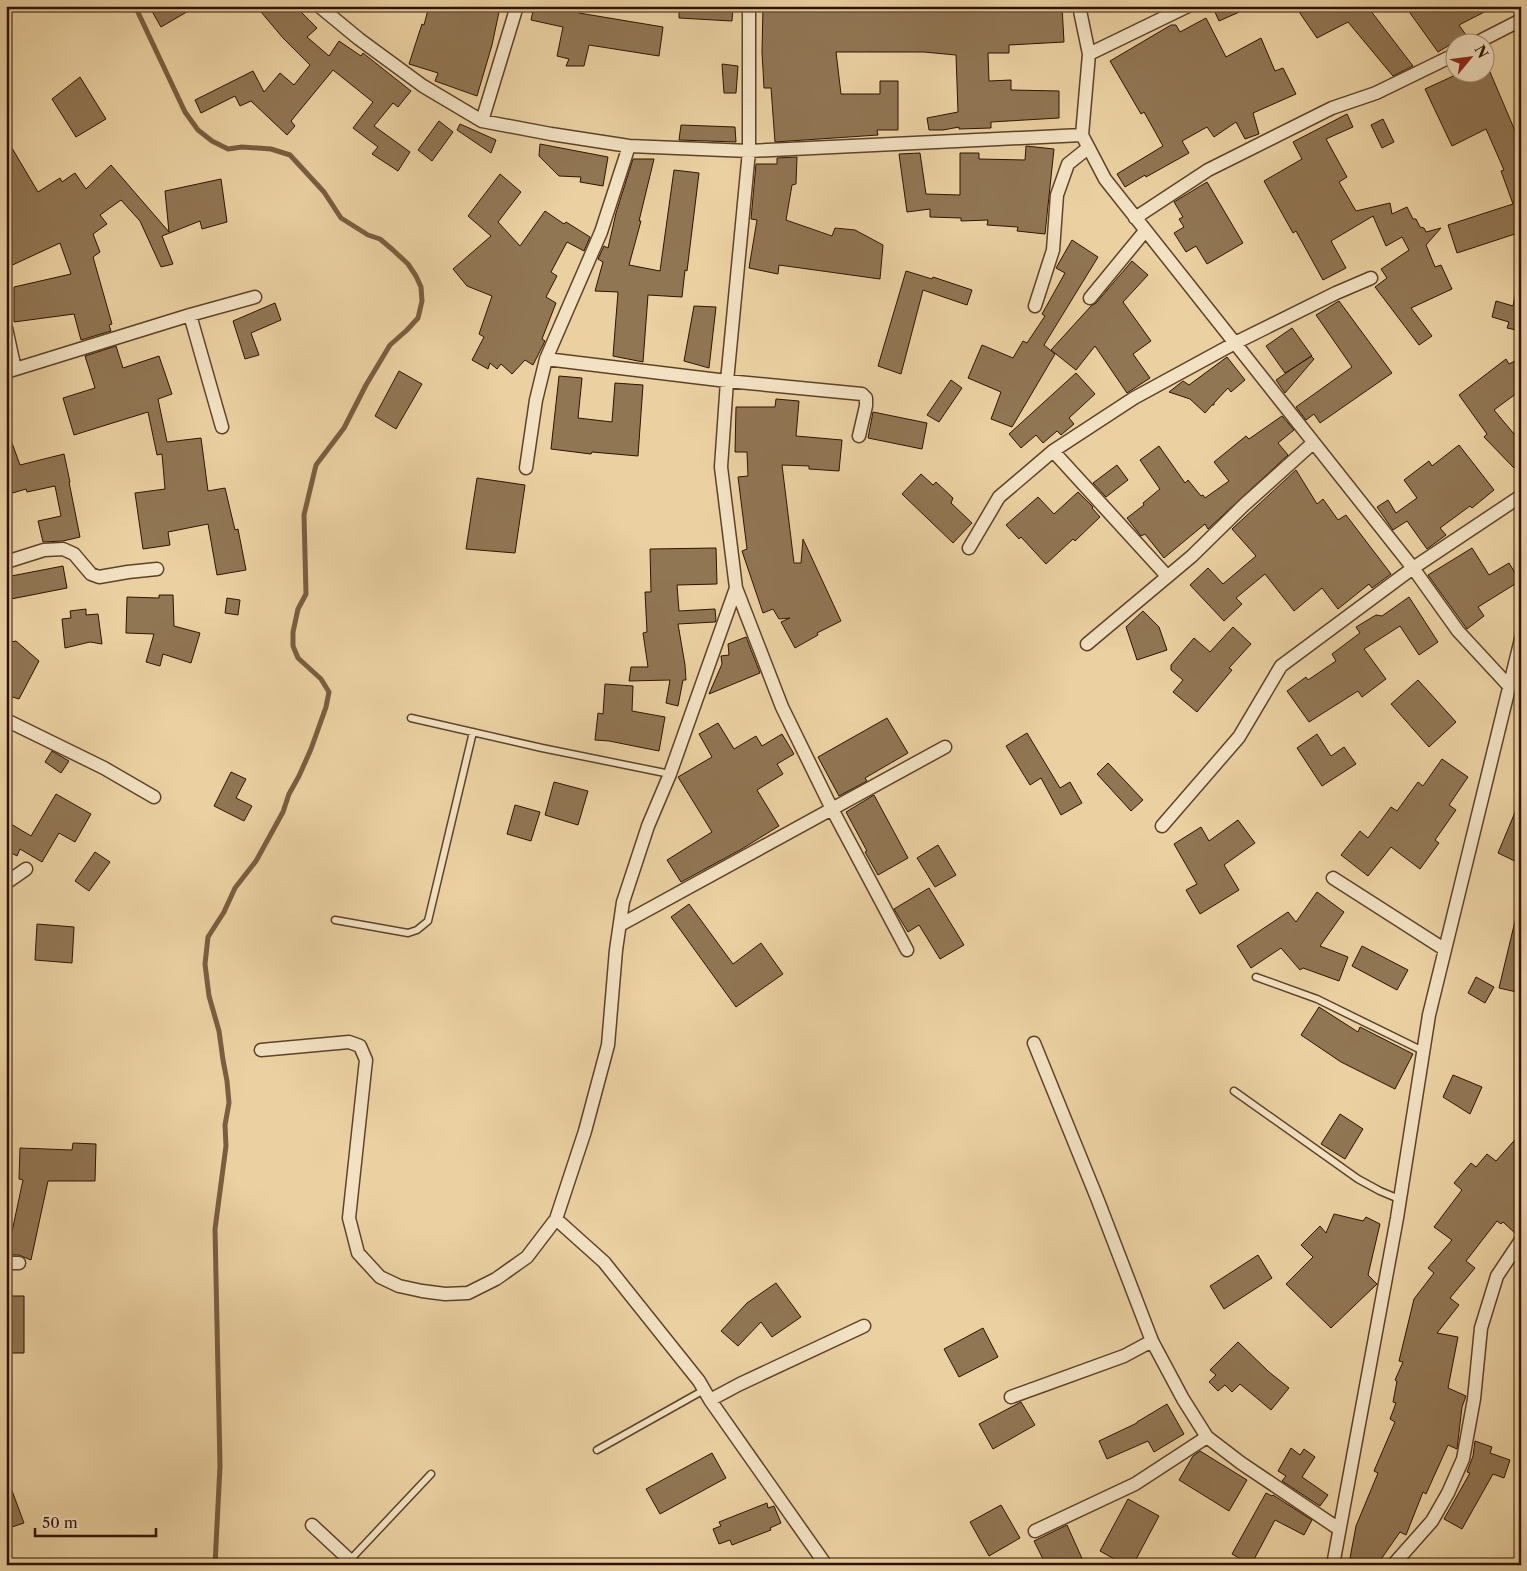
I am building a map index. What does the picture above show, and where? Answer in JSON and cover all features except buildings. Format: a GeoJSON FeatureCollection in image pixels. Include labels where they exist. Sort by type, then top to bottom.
{"type":"FeatureCollection","features":[{"type":"Feature","properties":{"kind":"street"},"geometry":{"type":"LineString","coordinates":[[319,6],[359,39],[423,86],[482,121],[629,146],[749,151],[1082,135]]}},
{"type":"Feature","properties":{"kind":"street"},"geometry":{"type":"LineString","coordinates":[[482,121],[517,6]]}},
{"type":"Feature","properties":{"kind":"street"},"geometry":{"type":"LineString","coordinates":[[749,6],[749,151],[727,382],[721,468],[736,588],[782,707],[832,809],[907,950]]}},
{"type":"Feature","properties":{"kind":"street"},"geometry":{"type":"LineString","coordinates":[[1080,6],[1089,54],[1082,135],[1105,179],[1413,568],[1458,631],[1508,685]]}},
{"type":"Feature","properties":{"kind":"street"},"geometry":{"type":"LineString","coordinates":[[1089,54],[1188,6]]}},
{"type":"Feature","properties":{"kind":"street"},"geometry":{"type":"LineString","coordinates":[[1494,34],[1521,20]]}},
{"type":"Feature","properties":{"kind":"street"},"geometry":{"type":"LineString","coordinates":[[1135,218],[1208,170],[1332,108],[1376,93],[1444,60]]}},
{"type":"Feature","properties":{"kind":"street"},"geometry":{"type":"LineString","coordinates":[[526,468],[536,400],[546,360],[601,232],[629,146]]}},
{"type":"Feature","properties":{"kind":"street"},"geometry":{"type":"LineString","coordinates":[[1035,306],[1053,250],[1057,196],[1068,164],[1088,148]]}},
{"type":"Feature","properties":{"kind":"street"},"geometry":{"type":"LineString","coordinates":[[1090,298],[1145,231]]}},
{"type":"Feature","properties":{"kind":"street"},"geometry":{"type":"LineString","coordinates":[[970,548],[1000,497],[1053,451],[1134,398],[1235,343],[1336,293],[1371,278]]}},
{"type":"Feature","properties":{"kind":"street"},"geometry":{"type":"LineString","coordinates":[[6,328],[11,370],[255,297]]}},
{"type":"Feature","properties":{"kind":"street"},"geometry":{"type":"LineString","coordinates":[[190,315],[222,427]]}},
{"type":"Feature","properties":{"kind":"street"},"geometry":{"type":"LineString","coordinates":[[546,360],[727,382],[862,394],[866,398],[866,406],[859,436]]}},
{"type":"Feature","properties":{"kind":"street"},"geometry":{"type":"LineString","coordinates":[[1087,644],[1192,556],[1244,505],[1313,444]]}},
{"type":"Feature","properties":{"kind":"street"},"geometry":{"type":"LineString","coordinates":[[1053,451],[1167,576]]}},
{"type":"Feature","properties":{"kind":"street"},"geometry":{"type":"LineString","coordinates":[[1162,826],[1238,737],[1281,666],[1413,568],[1521,496]]}},
{"type":"Feature","properties":{"kind":"street"},"geometry":{"type":"LineString","coordinates":[[6,562],[44,550],[63,548],[74,554],[91,574],[100,577],[157,569]]}},
{"type":"Feature","properties":{"kind":"street"},"geometry":{"type":"LineString","coordinates":[[261,1050],[349,1042],[360,1046],[366,1060],[349,1218],[358,1253],[380,1276],[399,1286],[422,1291],[445,1294],[468,1293],[496,1279],[527,1258],[556,1219],[585,1131],[608,1045],[624,902],[648,826],[670,774],[736,588]]}},
{"type":"Feature","properties":{"kind":"street"},"geometry":{"type":"LineString","coordinates":[[1333,1565],[1400,1199],[1428,1015],[1508,685],[1520,648]]}},
{"type":"Feature","properties":{"kind":"street"},"geometry":{"type":"LineString","coordinates":[[6,720],[104,768],[154,797]]}},
{"type":"Feature","properties":{"kind":"street"},"geometry":{"type":"LineString","coordinates":[[620,925],[945,747]]}},
{"type":"Feature","properties":{"kind":"street"},"geometry":{"type":"LineString","coordinates":[[6,883],[26,869]]}},
{"type":"Feature","properties":{"kind":"street"},"geometry":{"type":"LineString","coordinates":[[1333,878],[1444,949]]}},
{"type":"Feature","properties":{"kind":"street"},"geometry":{"type":"LineString","coordinates":[[1034,1043],[1097,1198],[1152,1341],[1207,1438],[1240,1463],[1340,1529]]}},
{"type":"Feature","properties":{"kind":"street"},"geometry":{"type":"LineString","coordinates":[[556,1219],[604,1262],[707,1395],[826,1565]]}},
{"type":"Feature","properties":{"kind":"street"},"geometry":{"type":"LineString","coordinates":[[1393,1565],[1432,1521],[1448,1493],[1463,1459],[1474,1399],[1481,1328],[1497,1276],[1521,1240]]}},
{"type":"Feature","properties":{"kind":"street"},"geometry":{"type":"LineString","coordinates":[[6,1263],[20,1263]]}},
{"type":"Feature","properties":{"kind":"street"},"geometry":{"type":"LineString","coordinates":[[707,1395],[740,1384],[864,1326]]}},
{"type":"Feature","properties":{"kind":"street"},"geometry":{"type":"LineString","coordinates":[[1011,1398],[1124,1356],[1152,1341]]}},
{"type":"Feature","properties":{"kind":"street"},"geometry":{"type":"LineString","coordinates":[[1035,1531],[1135,1484],[1207,1438]]}},
{"type":"Feature","properties":{"kind":"street"},"geometry":{"type":"LineString","coordinates":[[312,1525],[353,1562]]}},
{"type":"Feature","properties":{"kind":"lane"},"geometry":{"type":"LineString","coordinates":[[411,718],[542,748],[670,774]]}},
{"type":"Feature","properties":{"kind":"lane"},"geometry":{"type":"LineString","coordinates":[[335,920],[408,934],[418,930],[428,921],[473,732]]}},
{"type":"Feature","properties":{"kind":"lane"},"geometry":{"type":"LineString","coordinates":[[1256,977],[1318,999],[1423,1051]]}},
{"type":"Feature","properties":{"kind":"lane"},"geometry":{"type":"LineString","coordinates":[[1234,1091],[1358,1179],[1400,1199]]}},
{"type":"Feature","properties":{"kind":"lane"},"geometry":{"type":"LineString","coordinates":[[597,1450],[707,1395]]}},
{"type":"Feature","properties":{"kind":"lane"},"geometry":{"type":"LineString","coordinates":[[353,1562],[430,1474]]}},
{"type":"Feature","properties":{"kind":"waterway"},"geometry":{"type":"LineString","coordinates":[[135,6],[185,112],[198,130],[212,141],[228,149],[242,147],[271,149],[290,155],[324,192],[341,218],[368,235],[380,239],[408,264],[421,287],[422,301],[418,318],[390,345],[366,385],[344,428],[316,465],[304,515],[306,594],[298,609],[293,632],[293,646],[298,658],[321,679],[329,692],[326,707],[311,749],[289,794],[283,812],[256,861],[235,888],[224,912],[208,937],[205,964],[209,996],[219,1031],[229,1103],[225,1125],[226,1146],[215,1229],[220,1466],[215,1565]]}}]}
